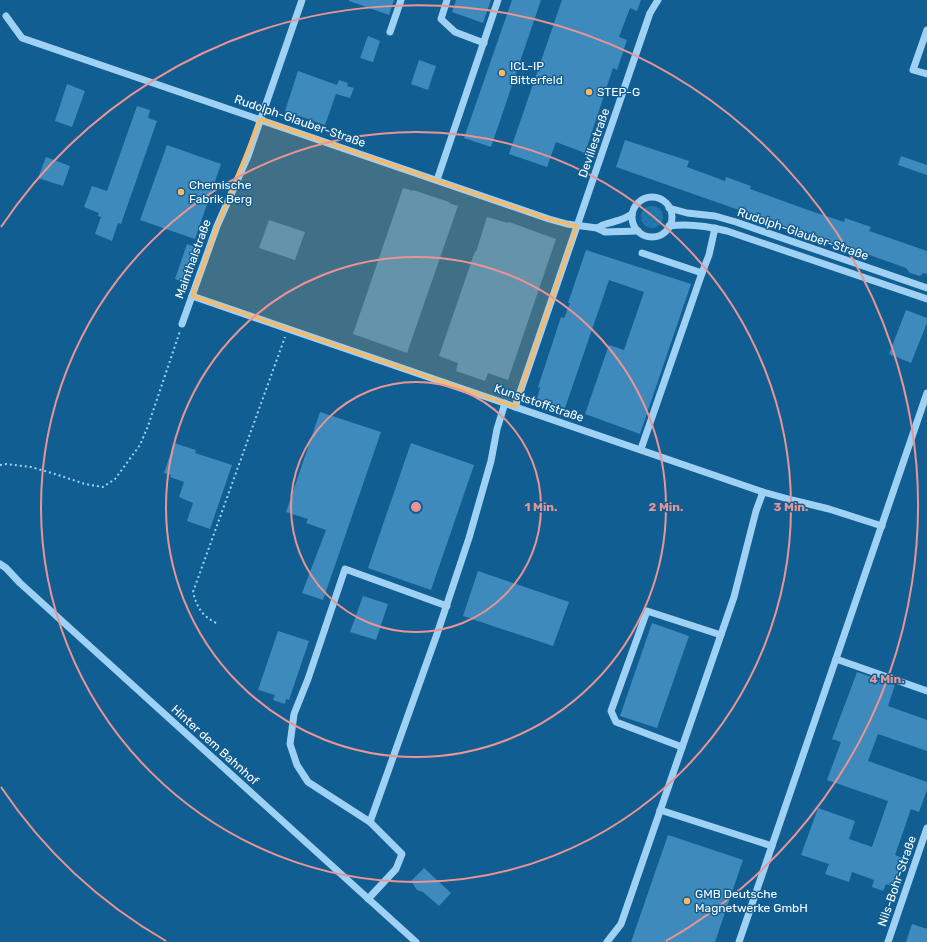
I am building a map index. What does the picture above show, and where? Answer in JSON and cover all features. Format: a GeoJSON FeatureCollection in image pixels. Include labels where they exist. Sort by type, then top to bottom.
{"type":"FeatureCollection","features":[{"type":"Feature","properties":{"kind":"street","name":"Mainthalstraße"},"geometry":{"type":"LineString","coordinates":[[182,324],[217,226],[243,169],[302,0]]}},
{"type":"Feature","properties":{"kind":"street"},"geometry":{"type":"LineString","coordinates":[[390,32],[401,0]]}},
{"type":"Feature","properties":{"kind":"street"},"geometry":{"type":"LineString","coordinates":[[447,0],[440,19],[455,32],[484,42]]}},
{"type":"Feature","properties":{"kind":"street"},"geometry":{"type":"LineString","coordinates":[[437,180],[498,0]]}},
{"type":"Feature","properties":{"kind":"street","name":"Devillestraße"},"geometry":{"type":"LineString","coordinates":[[516,406],[650,13],[658,0]]}},
{"type":"Feature","properties":{"kind":"street","name":"Rudolph-Glauber-Straße"},"geometry":{"type":"LineString","coordinates":[[6,16],[22,38],[559,222],[597,228],[605,232],[638,231],[647,236],[655,237],[665,232],[669,226],[686,224],[715,228],[746,236],[927,299]]}},
{"type":"Feature","properties":{"kind":"street"},"geometry":{"type":"LineString","coordinates":[[927,30],[913,70],[927,74]]}},
{"type":"Feature","properties":{"kind":"street","name":"Rudolph-Glauber-Straße"},"geometry":{"type":"LineString","coordinates":[[597,228],[605,223],[616,222],[624,219],[632,214],[636,205],[648,198],[658,198],[669,208],[715,216],[736,222],[927,288]]}},
{"type":"Feature","properties":{"kind":"street"},"geometry":{"type":"LineString","coordinates":[[669,208],[672,217],[669,226]]}},
{"type":"Feature","properties":{"kind":"street"},"geometry":{"type":"LineString","coordinates":[[632,214],[632,221],[638,231]]}},
{"type":"Feature","properties":{"kind":"street"},"geometry":{"type":"LineString","coordinates":[[641,449],[709,255],[715,228]]}},
{"type":"Feature","properties":{"kind":"street"},"geometry":{"type":"LineString","coordinates":[[642,254],[702,273]]}},
{"type":"Feature","properties":{"kind":"street","name":"Kunststoffstraße"},"geometry":{"type":"LineString","coordinates":[[192,296],[763,492],[829,509],[882,526]]}},
{"type":"Feature","properties":{"kind":"street"},"geometry":{"type":"LineString","coordinates":[[739,942],[927,392]]}},
{"type":"Feature","properties":{"kind":"street"},"geometry":{"type":"LineString","coordinates":[[370,822],[447,606],[491,461],[497,429],[505,403]]}},
{"type":"Feature","properties":{"kind":"street"},"geometry":{"type":"LineString","coordinates":[[608,942],[621,924],[721,635],[734,597],[756,511],[763,492]]}},
{"type":"Feature","properties":{"kind":"street","name":"Hinter dem Bahnhof"},"geometry":{"type":"LineString","coordinates":[[0,564],[416,942]]}},
{"type":"Feature","properties":{"kind":"street"},"geometry":{"type":"LineString","coordinates":[[368,898],[396,869],[402,854],[370,822],[308,782],[297,765],[290,744],[294,714],[308,679],[345,569],[447,606]]}},
{"type":"Feature","properties":{"kind":"street"},"geometry":{"type":"LineString","coordinates":[[682,747],[616,722],[611,711],[647,611],[721,635]]}},
{"type":"Feature","properties":{"kind":"street"},"geometry":{"type":"LineString","coordinates":[[836,659],[927,691]]}},
{"type":"Feature","properties":{"kind":"street"},"geometry":{"type":"LineString","coordinates":[[660,810],[772,846]]}},
{"type":"Feature","properties":{"kind":"street","name":"Nils-Bohr-Straße"},"geometry":{"type":"LineString","coordinates":[[888,942],[927,828]]}},
{"type":"Feature","properties":{"kind":"path"},"geometry":{"type":"LineString","coordinates":[[0,465],[6,464],[31,467],[86,484],[103,487],[115,479],[140,445],[148,426],[182,324]]}},
{"type":"Feature","properties":{"kind":"path"},"geometry":{"type":"LineString","coordinates":[[216,623],[209,619],[197,607],[193,592],[288,329]]}},
{"type":"Feature","properties":{"kind":"highlighted area"},"geometry":{"type":"Polygon","coordinates":[[[260,119],[549,219],[577,226],[515,407],[192,296],[217,226],[260,119]]]}},
{"type":"Feature","properties":{"kind":"shaded area"},"geometry":{"type":"Polygon","coordinates":[[[652,206],[660,209],[663,217],[660,225],[652,228],[644,225],[641,217],[644,209],[652,206]]]}},
{"type":"Feature","properties":{"kind":"building"},"geometry":{"type":"Polygon","coordinates":[[[349,0],[394,0],[389,15],[349,0]]]}},
{"type":"Feature","properties":{"kind":"building"},"geometry":{"type":"Polygon","coordinates":[[[456,0],[491,0],[483,23],[452,12],[456,0]]]}},
{"type":"Feature","properties":{"kind":"building","name":"ICL-IP Bitterfeld"},"geometry":{"type":"Polygon","coordinates":[[[512,0],[541,0],[491,147],[464,138],[512,0]]]}},
{"type":"Feature","properties":{"kind":"building"},"geometry":{"type":"Polygon","coordinates":[[[562,0],[641,0],[637,11],[630,8],[619,37],[627,40],[617,70],[613,68],[585,153],[556,142],[547,167],[509,154],[562,0]]]}},
{"type":"Feature","properties":{"kind":"building"},"geometry":{"type":"Polygon","coordinates":[[[368,36],[380,41],[373,62],[360,58],[368,36]]]}},
{"type":"Feature","properties":{"kind":"building"},"geometry":{"type":"Polygon","coordinates":[[[419,60],[436,66],[428,90],[411,84],[419,60]]]}},
{"type":"Feature","properties":{"kind":"building"},"geometry":{"type":"Polygon","coordinates":[[[298,71],[337,85],[339,80],[348,83],[347,86],[354,88],[350,98],[336,94],[325,125],[285,111],[298,71]]]}},
{"type":"Feature","properties":{"kind":"building"},"geometry":{"type":"Polygon","coordinates":[[[67,84],[85,91],[72,127],[55,121],[67,84]]]}},
{"type":"Feature","properties":{"kind":"building"},"geometry":{"type":"Polygon","coordinates":[[[137,106],[150,110],[148,118],[157,121],[121,224],[118,223],[112,241],[95,234],[101,217],[98,216],[99,213],[84,207],[92,186],[107,191],[137,106]]]}},
{"type":"Feature","properties":{"kind":"building"},"geometry":{"type":"Polygon","coordinates":[[[625,140],[689,161],[687,167],[725,181],[726,177],[751,186],[750,189],[805,209],[844,222],[845,218],[871,227],[869,231],[927,251],[927,274],[923,273],[920,276],[910,273],[906,268],[864,253],[858,254],[855,250],[843,246],[840,248],[836,244],[790,228],[787,230],[777,226],[776,223],[616,167],[625,140]]]}},
{"type":"Feature","properties":{"kind":"building","name":"Chemische Fabrik Berg"},"geometry":{"type":"Polygon","coordinates":[[[167,145],[221,164],[195,239],[140,220],[167,145]]]}},
{"type":"Feature","properties":{"kind":"building"},"geometry":{"type":"Polygon","coordinates":[[[901,156],[927,165],[927,175],[898,165],[901,156]]]}},
{"type":"Feature","properties":{"kind":"building"},"geometry":{"type":"Polygon","coordinates":[[[46,157],[70,166],[63,186],[38,178],[46,157]]]}},
{"type":"Feature","properties":{"kind":"building"},"geometry":{"type":"Polygon","coordinates":[[[403,188],[413,190],[458,206],[407,353],[353,334],[403,188]]]}},
{"type":"Feature","properties":{"kind":"building"},"geometry":{"type":"Polygon","coordinates":[[[487,217],[509,222],[556,239],[508,380],[488,373],[485,381],[456,371],[458,363],[439,356],[487,217]]]}},
{"type":"Feature","properties":{"kind":"building"},"geometry":{"type":"Polygon","coordinates":[[[269,220],[305,232],[295,260],[259,248],[269,220]]]}},
{"type":"Feature","properties":{"kind":"building"},"geometry":{"type":"Polygon","coordinates":[[[187,244],[200,249],[188,284],[175,279],[187,244]]]}},
{"type":"Feature","properties":{"kind":"building"},"geometry":{"type":"Polygon","coordinates":[[[586,250],[691,284],[640,434],[585,414],[609,345],[624,350],[644,292],[609,280],[565,408],[537,399],[540,388],[538,387],[561,317],[564,318],[570,303],[568,303],[586,250]]]}},
{"type":"Feature","properties":{"kind":"building"},"geometry":{"type":"Polygon","coordinates":[[[906,310],[927,318],[927,323],[911,363],[889,354],[906,310]]]}},
{"type":"Feature","properties":{"kind":"building"},"geometry":{"type":"Polygon","coordinates":[[[320,412],[381,432],[323,600],[302,593],[326,530],[306,523],[308,519],[286,512],[320,412]]]}},
{"type":"Feature","properties":{"kind":"building"},"geometry":{"type":"Polygon","coordinates":[[[174,443],[196,450],[195,453],[232,465],[210,529],[187,521],[193,503],[179,497],[184,482],[164,473],[174,443]]]}},
{"type":"Feature","properties":{"kind":"building"},"geometry":{"type":"Polygon","coordinates":[[[411,443],[474,465],[431,590],[368,568],[411,443]]]}},
{"type":"Feature","properties":{"kind":"building"},"geometry":{"type":"Polygon","coordinates":[[[478,571],[569,602],[553,646],[463,616],[478,571]]]}},
{"type":"Feature","properties":{"kind":"building"},"geometry":{"type":"Polygon","coordinates":[[[363,596],[388,604],[376,640],[350,632],[363,596]]]}},
{"type":"Feature","properties":{"kind":"building"},"geometry":{"type":"Polygon","coordinates":[[[652,623],[689,636],[657,728],[620,716],[652,623]]]}},
{"type":"Feature","properties":{"kind":"building"},"geometry":{"type":"Polygon","coordinates":[[[278,631],[309,641],[289,700],[286,699],[285,704],[273,700],[275,695],[258,690],[278,631]]]}},
{"type":"Feature","properties":{"kind":"building"},"geometry":{"type":"Polygon","coordinates":[[[857,672],[895,685],[888,706],[927,720],[927,751],[878,734],[868,761],[927,782],[927,790],[919,812],[911,809],[895,855],[903,858],[893,887],[886,884],[883,891],[872,887],[874,880],[852,872],[849,882],[825,874],[829,864],[801,855],[818,808],[855,821],[849,839],[872,847],[888,801],[827,780],[841,742],[832,739],[857,672]]]}},
{"type":"Feature","properties":{"kind":"building","name":"GMB Deutsche Magnetwerke GmbH"},"geometry":{"type":"Polygon","coordinates":[[[668,835],[743,860],[715,942],[631,942],[668,835]]]}},
{"type":"Feature","properties":{"kind":"building"},"geometry":{"type":"Polygon","coordinates":[[[424,868],[451,893],[439,906],[423,892],[417,890],[411,881],[424,868]]]}},
{"type":"Feature","properties":{"kind":"building"},"geometry":{"type":"Polygon","coordinates":[[[912,924],[927,929],[927,942],[906,942],[912,924]]]}},
{"type":"Feature","properties":{"kind":"place","name":"ICL-IP Bitterfeld"},"geometry":{"type":"Point","coordinates":[502,73]}},
{"type":"Feature","properties":{"kind":"place","name":"STEP-G"},"geometry":{"type":"Point","coordinates":[589,92]}},
{"type":"Feature","properties":{"kind":"place","name":"Chemische Fabrik Berg"},"geometry":{"type":"Point","coordinates":[181,192]}},
{"type":"Feature","properties":{"kind":"place","name":"GMB Deutsche Magnetwerke GmbH"},"geometry":{"type":"Point","coordinates":[687,901]}}]}
